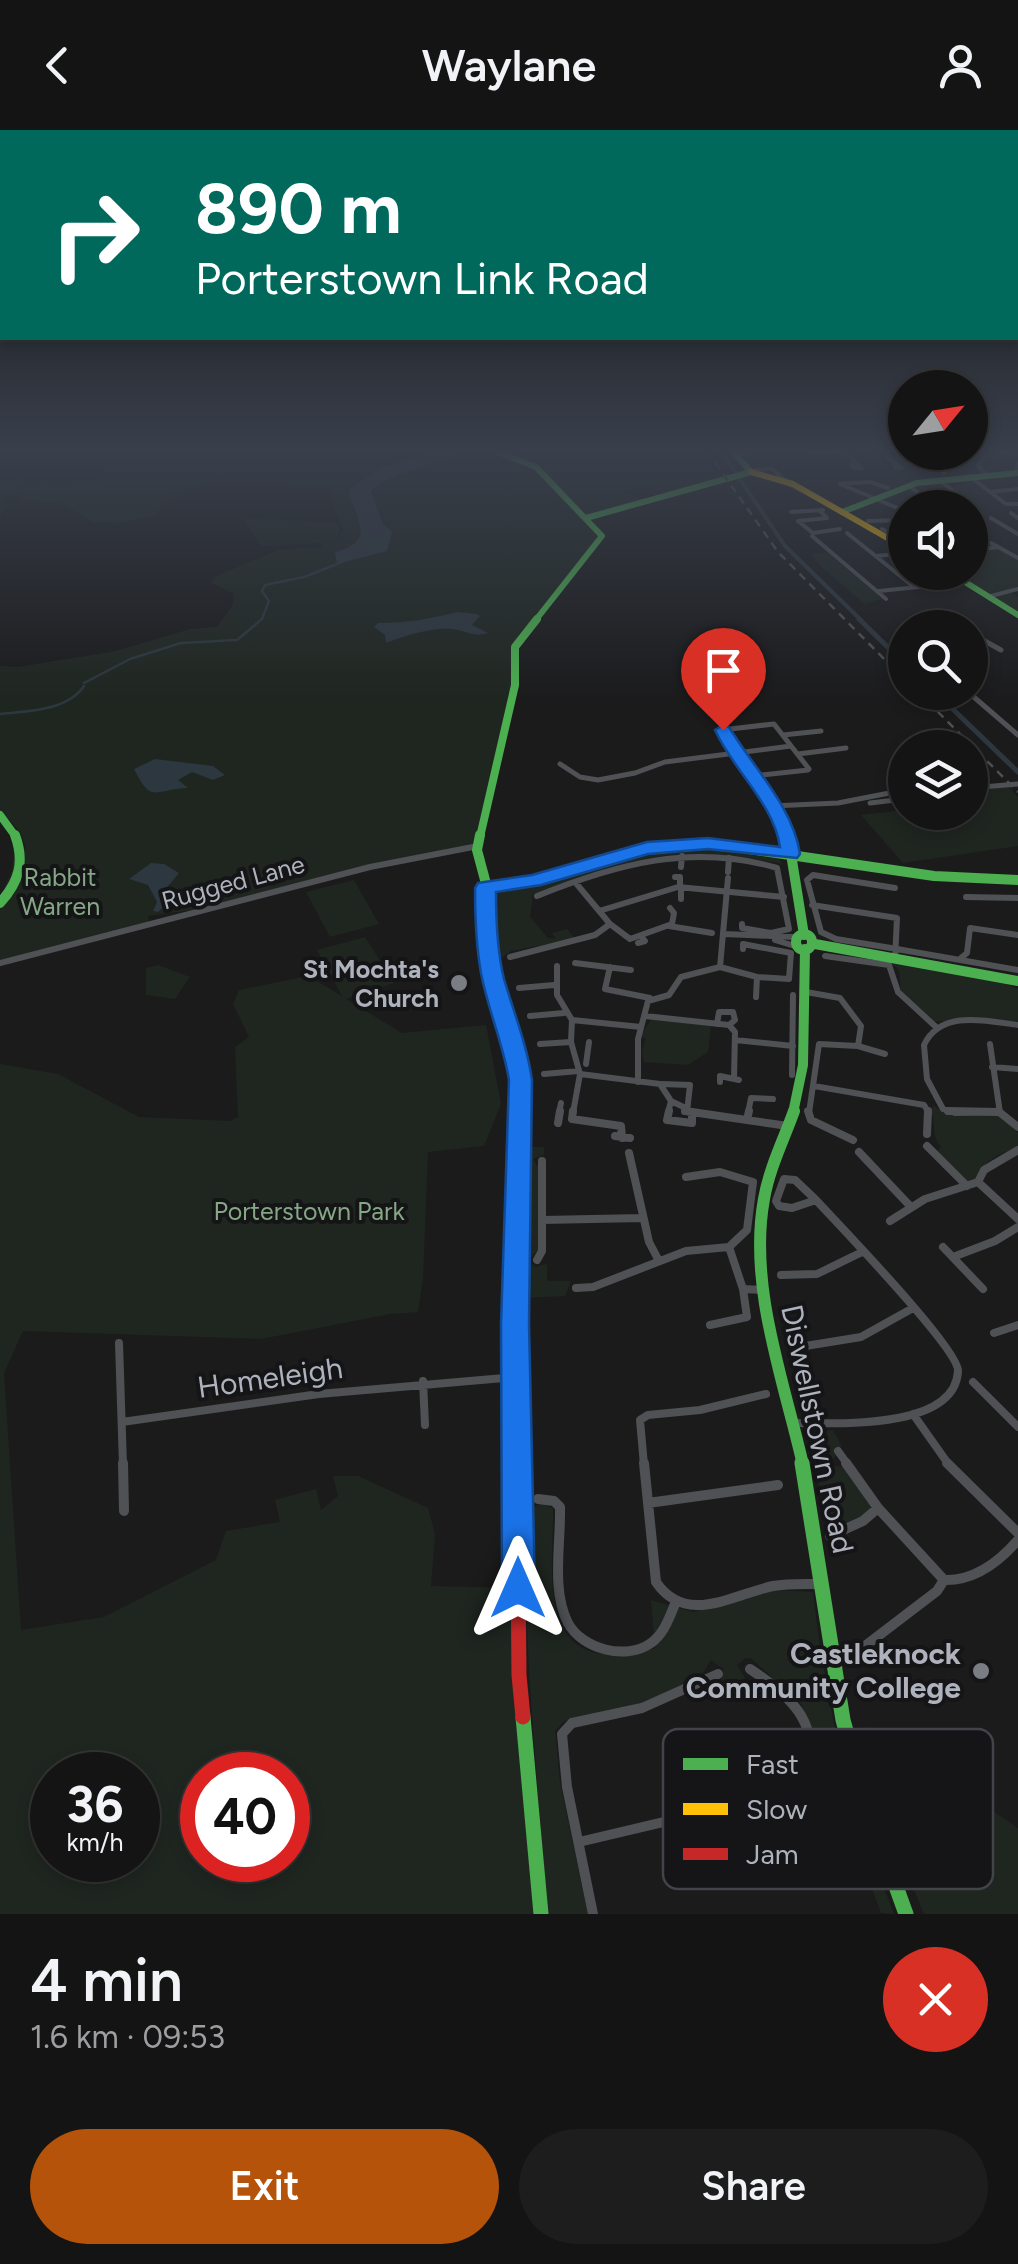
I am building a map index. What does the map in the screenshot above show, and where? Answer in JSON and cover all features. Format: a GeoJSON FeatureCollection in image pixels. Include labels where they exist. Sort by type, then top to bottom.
{"type":"FeatureCollection","features":[{"type":"Feature","properties":{"kind":"street"},"geometry":{"type":"LineString","coordinates":[[540,1914],[519,1675],[516,1377],[520,1080],[516,1053],[492,976],[485,926],[486,888],[478,846],[515,685],[515,648],[602,534]]}},
{"type":"Feature","properties":{"kind":"street"},"geometry":{"type":"LineString","coordinates":[[850,534],[888,566]]}},
{"type":"Feature","properties":{"kind":"street"},"geometry":{"type":"LineString","coordinates":[[812,536],[886,599]]}},
{"type":"Feature","properties":{"kind":"street"},"geometry":{"type":"LineString","coordinates":[[991,543],[1016,558]]}},
{"type":"Feature","properties":{"kind":"street"},"geometry":{"type":"LineString","coordinates":[[988,548],[998,547]]}},
{"type":"Feature","properties":{"kind":"street"},"geometry":{"type":"LineString","coordinates":[[876,556],[888,552]]}},
{"type":"Feature","properties":{"kind":"street"},"geometry":{"type":"LineString","coordinates":[[991,596],[1018,588]]}},
{"type":"Feature","properties":{"kind":"street"},"geometry":{"type":"LineString","coordinates":[[877,591],[889,590]]}},
{"type":"Feature","properties":{"kind":"street"},"geometry":{"type":"LineString","coordinates":[[981,590],[1018,615]]}},
{"type":"Feature","properties":{"kind":"street"},"geometry":{"type":"LineString","coordinates":[[988,643],[1000,650]]}},
{"type":"Feature","properties":{"kind":"street"},"geometry":{"type":"LineString","coordinates":[[988,709],[1018,735]]}},
{"type":"Feature","properties":{"kind":"street"},"geometry":{"type":"LineString","coordinates":[[730,729],[774,724],[809,770],[762,775]]}},
{"type":"Feature","properties":{"kind":"street"},"geometry":{"type":"LineString","coordinates":[[722,728],[734,753],[789,832],[790,854]]}},
{"type":"Feature","properties":{"kind":"street"},"geometry":{"type":"LineString","coordinates":[[784,736],[822,731]]}},
{"type":"Feature","properties":{"kind":"street"},"geometry":{"type":"LineString","coordinates":[[560,764],[581,778],[594,780],[648,770],[665,762],[790,746]]}},
{"type":"Feature","properties":{"kind":"street"},"geometry":{"type":"LineString","coordinates":[[797,754],[846,748]]}},
{"type":"Feature","properties":{"kind":"street"},"geometry":{"type":"LineString","coordinates":[[988,786],[1018,784]]}},
{"type":"Feature","properties":{"kind":"street"},"geometry":{"type":"LineString","coordinates":[[772,806],[838,803],[888,792]]}},
{"type":"Feature","properties":{"kind":"street"},"geometry":{"type":"LineString","coordinates":[[876,794],[882,802]]}},
{"type":"Feature","properties":{"kind":"street"},"geometry":{"type":"LineString","coordinates":[[870,803],[888,801]]}},
{"type":"Feature","properties":{"kind":"street"},"geometry":{"type":"LineString","coordinates":[[0,815],[16,832],[23,868],[19,885],[0,903]]}},
{"type":"Feature","properties":{"kind":"street"},"geometry":{"type":"LineString","coordinates":[[486,888],[534,880],[647,848],[708,844],[934,876],[1018,880]]}},
{"type":"Feature","properties":{"kind":"street","name":"Rugged Lane"},"geometry":{"type":"LineString","coordinates":[[0,963],[370,867],[478,846]]}},
{"type":"Feature","properties":{"kind":"street","name":"Diswellstown Road"},"geometry":{"type":"LineString","coordinates":[[790,854],[806,992],[801,1080],[764,1196],[760,1234],[763,1290],[794,1423],[846,1729]]}},
{"type":"Feature","properties":{"kind":"street"},"geometry":{"type":"LineString","coordinates":[[681,867],[682,856]]}},
{"type":"Feature","properties":{"kind":"street"},"geometry":{"type":"LineString","coordinates":[[658,858],[667,866]]}},
{"type":"Feature","properties":{"kind":"street"},"geometry":{"type":"LineString","coordinates":[[537,896],[658,858],[729,858],[777,868],[787,930],[771,932],[742,928],[742,924]]}},
{"type":"Feature","properties":{"kind":"street"},"geometry":{"type":"LineString","coordinates":[[720,968],[729,858]]}},
{"type":"Feature","properties":{"kind":"street"},"geometry":{"type":"LineString","coordinates":[[616,870],[625,878]]}},
{"type":"Feature","properties":{"kind":"street"},"geometry":{"type":"LineString","coordinates":[[895,888],[810,875],[807,880],[820,930],[826,935],[1018,981]]}},
{"type":"Feature","properties":{"kind":"street"},"geometry":{"type":"LineString","coordinates":[[675,877],[680,877],[681,899]]}},
{"type":"Feature","properties":{"kind":"street"},"geometry":{"type":"LineString","coordinates":[[574,882],[610,924],[630,939],[640,940],[669,926],[712,933]]}},
{"type":"Feature","properties":{"kind":"street"},"geometry":{"type":"LineString","coordinates":[[634,886],[645,896]]}},
{"type":"Feature","properties":{"kind":"street"},"geometry":{"type":"LineString","coordinates":[[599,911],[681,887],[784,897]]}},
{"type":"Feature","properties":{"kind":"street"},"geometry":{"type":"LineString","coordinates":[[662,891],[674,913],[669,926]]}},
{"type":"Feature","properties":{"kind":"street"},"geometry":{"type":"LineString","coordinates":[[966,897],[1018,898]]}},
{"type":"Feature","properties":{"kind":"street"},"geometry":{"type":"LineString","coordinates":[[812,905],[896,917],[900,921],[894,952]]}},
{"type":"Feature","properties":{"kind":"street"},"geometry":{"type":"LineString","coordinates":[[510,956],[595,935],[610,924]]}},
{"type":"Feature","properties":{"kind":"street"},"geometry":{"type":"LineString","coordinates":[[955,959],[967,953],[970,928],[1018,935]]}},
{"type":"Feature","properties":{"kind":"street"},"geometry":{"type":"LineString","coordinates":[[724,934],[955,959],[1018,970]]}},
{"type":"Feature","properties":{"kind":"street"},"geometry":{"type":"LineString","coordinates":[[610,967],[606,988],[650,998],[669,996],[682,976],[720,968],[757,977],[789,979],[791,955],[782,949],[743,944],[743,949]]}},
{"type":"Feature","properties":{"kind":"street"},"geometry":{"type":"LineString","coordinates":[[825,956],[893,967],[898,992],[936,1028]]}},
{"type":"Feature","properties":{"kind":"street"},"geometry":{"type":"LineString","coordinates":[[575,963],[631,970]]}},
{"type":"Feature","properties":{"kind":"street"},"geometry":{"type":"LineString","coordinates":[[557,966],[554,985],[564,1013],[572,1020],[640,1027]]}},
{"type":"Feature","properties":{"kind":"street"},"geometry":{"type":"LineString","coordinates":[[756,997],[757,977]]}},
{"type":"Feature","properties":{"kind":"street"},"geometry":{"type":"LineString","coordinates":[[520,988],[554,985]]}},
{"type":"Feature","properties":{"kind":"street"},"geometry":{"type":"LineString","coordinates":[[806,992],[842,999],[860,1025],[858,1046]]}},
{"type":"Feature","properties":{"kind":"street"},"geometry":{"type":"LineString","coordinates":[[792,1074],[793,995]]}},
{"type":"Feature","properties":{"kind":"street"},"geometry":{"type":"LineString","coordinates":[[638,1082],[640,1027],[650,998]]}},
{"type":"Feature","properties":{"kind":"street"},"geometry":{"type":"LineString","coordinates":[[717,1024],[719,1012],[733,1012],[730,1025]]}},
{"type":"Feature","properties":{"kind":"street"},"geometry":{"type":"LineString","coordinates":[[530,1016],[564,1013]]}},
{"type":"Feature","properties":{"kind":"street"},"geometry":{"type":"LineString","coordinates":[[645,1016],[730,1025]]}},
{"type":"Feature","properties":{"kind":"street"},"geometry":{"type":"LineString","coordinates":[[571,1114],[580,1073],[571,1042],[572,1020]]}},
{"type":"Feature","properties":{"kind":"street"},"geometry":{"type":"LineString","coordinates":[[1018,1025],[953,1022],[936,1028],[926,1041],[923,1058],[941,1107],[953,1113],[998,1112],[1018,1127]]}},
{"type":"Feature","properties":{"kind":"street"},"geometry":{"type":"LineString","coordinates":[[720,1082],[720,1076],[737,1079],[735,1040],[730,1025]]}},
{"type":"Feature","properties":{"kind":"street"},"geometry":{"type":"LineString","coordinates":[[735,1040],[793,1046]]}},
{"type":"Feature","properties":{"kind":"street"},"geometry":{"type":"LineString","coordinates":[[540,1044],[571,1042]]}},
{"type":"Feature","properties":{"kind":"street"},"geometry":{"type":"LineString","coordinates":[[575,1057],[586,1061],[589,1042]]}},
{"type":"Feature","properties":{"kind":"street"},"geometry":{"type":"LineString","coordinates":[[853,1140],[809,1118],[820,1044],[858,1046],[886,1054]]}},
{"type":"Feature","properties":{"kind":"street"},"geometry":{"type":"LineString","coordinates":[[990,1044],[998,1112]]}},
{"type":"Feature","properties":{"kind":"street"},"geometry":{"type":"LineString","coordinates":[[992,1067],[1018,1068]]}},
{"type":"Feature","properties":{"kind":"street"},"geometry":{"type":"LineString","coordinates":[[544,1074],[580,1073],[690,1085],[692,1124],[667,1120],[671,1101]]}},
{"type":"Feature","properties":{"kind":"street"},"geometry":{"type":"LineString","coordinates":[[660,1084],[671,1101],[690,1113],[788,1126]]}},
{"type":"Feature","properties":{"kind":"street"},"geometry":{"type":"LineString","coordinates":[[814,1086],[924,1105],[929,1113],[927,1134]]}},
{"type":"Feature","properties":{"kind":"street"},"geometry":{"type":"LineString","coordinates":[[747,1120],[751,1098],[774,1099]]}},
{"type":"Feature","properties":{"kind":"street"},"geometry":{"type":"LineString","coordinates":[[558,1123],[561,1108],[574,1120],[621,1126],[622,1138]]}},
{"type":"Feature","properties":{"kind":"street"},"geometry":{"type":"LineString","coordinates":[[927,1146],[967,1186]]}},
{"type":"Feature","properties":{"kind":"street"},"geometry":{"type":"LineString","coordinates":[[890,1220],[911,1207],[978,1182],[984,1170],[1018,1150]]}},
{"type":"Feature","properties":{"kind":"street"},"geometry":{"type":"LineString","coordinates":[[859,1152],[911,1207]]}},
{"type":"Feature","properties":{"kind":"street"},"geometry":{"type":"LineString","coordinates":[[629,1153],[650,1248],[659,1262]]}},
{"type":"Feature","properties":{"kind":"street"},"geometry":{"type":"LineString","coordinates":[[537,1260],[542,1251],[542,1161]]}},
{"type":"Feature","properties":{"kind":"street"},"geometry":{"type":"LineString","coordinates":[[576,1288],[593,1288],[692,1250],[741,1244],[746,1236],[753,1182],[746,1177],[709,1172],[686,1177]]}},
{"type":"Feature","properties":{"kind":"street"},"geometry":{"type":"LineString","coordinates":[[794,1423],[868,1422],[913,1414],[942,1398],[958,1374],[949,1352],[914,1308],[816,1200],[795,1180],[786,1178],[780,1182],[776,1201],[781,1208],[816,1200]]}},
{"type":"Feature","properties":{"kind":"street"},"geometry":{"type":"LineString","coordinates":[[953,1257],[995,1241],[1018,1223],[978,1182]]}},
{"type":"Feature","properties":{"kind":"street"},"geometry":{"type":"LineString","coordinates":[[542,1220],[642,1218]]}},
{"type":"Feature","properties":{"kind":"street"},"geometry":{"type":"LineString","coordinates":[[710,1326],[748,1317],[750,1311],[729,1247]]}},
{"type":"Feature","properties":{"kind":"street"},"geometry":{"type":"LineString","coordinates":[[943,1247],[983,1289]]}},
{"type":"Feature","properties":{"kind":"street"},"geometry":{"type":"LineString","coordinates":[[781,1275],[792,1278],[820,1273],[862,1252]]}},
{"type":"Feature","properties":{"kind":"street"},"geometry":{"type":"LineString","coordinates":[[743,1289],[763,1290]]}},
{"type":"Feature","properties":{"kind":"street"},"geometry":{"type":"LineString","coordinates":[[794,1348],[852,1340],[914,1308]]}},
{"type":"Feature","properties":{"kind":"street"},"geometry":{"type":"LineString","coordinates":[[994,1334],[1018,1325]]}},
{"type":"Feature","properties":{"kind":"street"},"geometry":{"type":"LineString","coordinates":[[119,1342],[124,1510]]}},
{"type":"Feature","properties":{"kind":"street","name":"Homeleigh"},"geometry":{"type":"LineString","coordinates":[[122,1422],[297,1394],[516,1377]]}},
{"type":"Feature","properties":{"kind":"street"},"geometry":{"type":"LineString","coordinates":[[423,1382],[425,1425]]}},
{"type":"Feature","properties":{"kind":"street"},"geometry":{"type":"LineString","coordinates":[[973,1382],[1018,1427]]}},
{"type":"Feature","properties":{"kind":"street"},"geometry":{"type":"LineString","coordinates":[[766,1394],[744,1402],[642,1418],[638,1425],[656,1582],[660,1592],[675,1604],[692,1607],[778,1585],[823,1584]]}},
{"type":"Feature","properties":{"kind":"street"},"geometry":{"type":"LineString","coordinates":[[838,1457],[944,1580],[963,1580],[1000,1558],[1018,1537],[951,1470],[913,1414]]}},
{"type":"Feature","properties":{"kind":"street"},"geometry":{"type":"LineString","coordinates":[[648,1503],[778,1485]]}},
{"type":"Feature","properties":{"kind":"street"},"geometry":{"type":"LineString","coordinates":[[538,1499],[554,1501],[560,1507],[561,1597],[565,1622],[573,1636],[606,1649],[648,1647],[659,1638],[675,1604]]}},
{"type":"Feature","properties":{"kind":"street"},"geometry":{"type":"LineString","coordinates":[[830,1536],[858,1524],[878,1508]]}},
{"type":"Feature","properties":{"kind":"street"},"geometry":{"type":"LineString","coordinates":[[836,1519],[841,1530]]}},
{"type":"Feature","properties":{"kind":"street"},"geometry":{"type":"LineString","coordinates":[[848,1659],[938,1592],[944,1580]]}},
{"type":"Feature","properties":{"kind":"street"},"geometry":{"type":"LineString","coordinates":[[750,1670],[789,1694],[800,1710],[803,1729]]}},
{"type":"Feature","properties":{"kind":"street"},"geometry":{"type":"LineString","coordinates":[[593,1914],[567,1787],[562,1744],[566,1726],[636,1712],[709,1682],[718,1674]]}},
{"type":"Feature","properties":{"kind":"street"},"geometry":{"type":"LineString","coordinates":[[579,1842],[663,1823]]}},
{"type":"Feature","properties":{"kind":"street","name":"Diswellstown Road"},"geometry":{"type":"LineString","coordinates":[[897,1889],[906,1914]]}},
{"type":"Feature","properties":{"kind":"green space","name":"Rabbit Warren"},"geometry":{"type":"Polygon","coordinates":[[[253,534],[338,534],[337,539],[341,534],[596,534],[600,538],[513,645],[511,684],[476,843],[192,910],[148,916],[149,923],[0,961],[0,897],[12,871],[14,853],[26,848],[20,832],[0,810],[0,666],[18,667],[116,651],[190,629],[217,627],[231,607],[233,593],[211,583],[214,577],[278,550],[321,547],[325,543],[261,546],[253,534]]]}},
{"type":"Feature","properties":{"kind":"green space"},"geometry":{"type":"Polygon","coordinates":[[[996,548],[1018,560],[1018,587],[1008,591],[1018,597],[1018,611],[983,590],[988,590],[988,549],[996,548]]]}},
{"type":"Feature","properties":{"kind":"green space"},"geometry":{"type":"Polygon","coordinates":[[[827,552],[882,599],[867,606],[819,565],[812,554],[827,552]]]}},
{"type":"Feature","properties":{"kind":"green space"},"geometry":{"type":"Polygon","coordinates":[[[1009,787],[1018,797],[1018,846],[903,863],[861,815],[888,812],[888,830],[988,830],[988,789],[1009,787]]]}},
{"type":"Feature","properties":{"kind":"green space"},"geometry":{"type":"Polygon","coordinates":[[[693,847],[777,857],[783,864],[685,856],[628,864],[567,882],[533,894],[530,917],[548,938],[556,939],[552,933],[567,929],[575,939],[511,951],[500,959],[489,900],[495,894],[646,851],[693,847]]]}},
{"type":"Feature","properties":{"kind":"green space"},"geometry":{"type":"Polygon","coordinates":[[[354,880],[379,924],[330,937],[306,892],[354,880]]]}},
{"type":"Feature","properties":{"kind":"green space","name":"Porterstown Park"},"geometry":{"type":"Polygon","coordinates":[[[365,937],[394,983],[346,999],[402,1033],[486,1025],[501,1104],[484,1146],[428,1152],[418,1312],[261,1339],[23,1331],[4,1373],[21,1630],[104,1617],[216,1560],[226,1531],[280,1522],[275,1500],[316,1489],[321,1510],[338,1496],[333,1476],[358,1476],[428,1508],[435,1534],[431,1586],[519,1588],[540,1914],[0,1914],[0,1064],[58,1074],[139,1117],[230,1121],[238,1117],[235,1047],[249,1037],[233,1004],[239,990],[308,976],[342,996],[317,950],[365,937]]]}},
{"type":"Feature","properties":{"kind":"green space"},"geometry":{"type":"Polygon","coordinates":[[[891,963],[972,974],[1018,989],[1018,1024],[930,1021],[901,991],[899,970],[891,963]]]}},
{"type":"Feature","properties":{"kind":"green space"},"geometry":{"type":"Polygon","coordinates":[[[158,965],[190,977],[175,999],[146,995],[146,968],[158,965]]]}},
{"type":"Feature","properties":{"kind":"green space"},"geometry":{"type":"Polygon","coordinates":[[[652,1018],[711,1025],[708,1052],[688,1065],[644,1062],[646,1038],[640,1037],[652,1018]]]}},
{"type":"Feature","properties":{"kind":"green space"},"geometry":{"type":"Polygon","coordinates":[[[935,1106],[942,1112],[1001,1116],[1018,1133],[1018,1147],[992,1159],[975,1180],[968,1182],[936,1153],[941,1147],[930,1108],[935,1106]]]}},
{"type":"Feature","properties":{"kind":"green space"},"geometry":{"type":"Polygon","coordinates":[[[522,1147],[544,1147],[544,1155],[533,1159],[538,1167],[539,1249],[528,1261],[535,1267],[547,1264],[547,1281],[571,1281],[565,1296],[519,1298],[522,1147]]]}},
{"type":"Feature","properties":{"kind":"green space"},"geometry":{"type":"Polygon","coordinates":[[[833,1430],[842,1446],[835,1449],[836,1456],[831,1461],[843,1467],[871,1507],[861,1518],[847,1524],[839,1517],[831,1519],[833,1527],[828,1533],[809,1434],[833,1430]]]}},
{"type":"Feature","properties":{"kind":"green space"},"geometry":{"type":"Polygon","coordinates":[[[542,1504],[553,1508],[555,1603],[561,1624],[573,1641],[590,1651],[616,1654],[655,1648],[651,1600],[693,1612],[774,1590],[813,1592],[836,1729],[807,1729],[802,1705],[752,1659],[745,1658],[737,1665],[746,1680],[721,1683],[724,1669],[711,1660],[699,1679],[619,1712],[564,1721],[555,1731],[560,1783],[588,1914],[547,1914],[529,1661],[525,1509],[542,1504]]]}},
{"type":"Feature","properties":{"kind":"green space"},"geometry":{"type":"Polygon","coordinates":[[[993,1811],[1018,1828],[1018,1914],[924,1914],[914,1889],[993,1889],[993,1811]]]}},
{"type":"Feature","properties":{"kind":"green space"},"geometry":{"type":"Polygon","coordinates":[[[872,1889],[885,1889],[894,1914],[881,1913],[872,1889]]]}},
{"type":"Feature","properties":{"kind":"shaded area"},"geometry":{"type":"Polygon","coordinates":[[[391,534],[387,551],[337,564],[335,552],[356,542],[360,535],[391,534]]]}},
{"type":"Feature","properties":{"kind":"shaded area"},"geometry":{"type":"Polygon","coordinates":[[[457,612],[480,616],[472,625],[488,633],[440,629],[386,643],[385,635],[374,627],[378,623],[457,612]]]}},
{"type":"Feature","properties":{"kind":"shaded area"},"geometry":{"type":"Polygon","coordinates":[[[155,759],[213,766],[225,775],[213,780],[192,772],[178,780],[188,788],[150,791],[134,769],[155,759]]]}},
{"type":"Feature","properties":{"kind":"shaded area"},"geometry":{"type":"Polygon","coordinates":[[[151,863],[164,864],[179,873],[165,890],[167,904],[158,912],[153,911],[157,902],[148,885],[129,879],[151,863]]]}},
{"type":"Feature","properties":{"kind":"waterway"},"geometry":{"type":"LineString","coordinates":[[777,534],[862,621]]}},
{"type":"Feature","properties":{"kind":"waterway"},"geometry":{"type":"LineString","coordinates":[[84,683],[130,659],[181,643],[237,640],[262,619],[269,601],[262,591],[265,585],[304,577],[342,562]]}},
{"type":"Feature","properties":{"kind":"waterway"},"geometry":{"type":"LineString","coordinates":[[859,619],[888,647]]}},
{"type":"Feature","properties":{"kind":"waterway"},"geometry":{"type":"LineString","coordinates":[[0,714],[57,705],[84,686]]}},
{"type":"Feature","properties":{"kind":"waterway"},"geometry":{"type":"LineString","coordinates":[[954,710],[1018,772]]}},
{"type":"Feature","properties":{"kind":"railway"},"geometry":{"type":"LineString","coordinates":[[766,534],[778,552],[888,663]]}},
{"type":"Feature","properties":{"kind":"railway"},"geometry":{"type":"LineString","coordinates":[[936,710],[1018,792]]}},
{"type":"Feature","properties":{"kind":"traffic: fast"},"geometry":{"type":"LineString","coordinates":[[516,1267],[520,1079],[517,1053],[493,977],[485,926],[485,880],[477,850],[515,685],[515,647],[600,534]]}},
{"type":"Feature","properties":{"kind":"traffic: fast"},"geometry":{"type":"LineString","coordinates":[[978,590],[1018,615]]}},
{"type":"Feature","properties":{"kind":"traffic: fast"},"geometry":{"type":"LineString","coordinates":[[0,815],[15,836],[21,859],[16,882],[0,903]]}},
{"type":"Feature","properties":{"kind":"traffic: fast"},"geometry":{"type":"LineString","coordinates":[[486,887],[534,881],[636,850],[708,843],[934,876],[1018,880]]}},
{"type":"Feature","properties":{"kind":"traffic: fast"},"geometry":{"type":"LineString","coordinates":[[791,854],[804,935]]}},
{"type":"Feature","properties":{"kind":"traffic: fast"},"geometry":{"type":"LineString","coordinates":[[804,934],[812,942],[804,950],[796,942],[804,934]]}},
{"type":"Feature","properties":{"kind":"traffic: fast"},"geometry":{"type":"LineString","coordinates":[[815,944],[1018,981]]}},
{"type":"Feature","properties":{"kind":"traffic: fast"},"geometry":{"type":"LineString","coordinates":[[805,949],[803,1065],[795,1107],[764,1196],[760,1234],[763,1290],[803,1467],[846,1729]]}},
{"type":"Feature","properties":{"kind":"traffic: fast"},"geometry":{"type":"LineString","coordinates":[[523,1717],[541,1914]]}},
{"type":"Feature","properties":{"kind":"traffic: fast"},"geometry":{"type":"LineString","coordinates":[[897,1889],[906,1914]]}},
{"type":"Feature","properties":{"kind":"traffic: slow"},"geometry":{"type":"LineString","coordinates":[[881,534],[888,538]]}},
{"type":"Feature","properties":{"kind":"traffic: jam"},"geometry":{"type":"LineString","coordinates":[[516,1267],[519,1675],[523,1717]]}},
{"type":"Feature","properties":{"kind":"place","name":"St Mochta's Church"},"geometry":{"type":"Point","coordinates":[459,983]}},
{"type":"Feature","properties":{"kind":"place","name":"Castleknock Community College"},"geometry":{"type":"Point","coordinates":[981,1671]}},
{"type":"Feature","properties":{"kind":"route"},"geometry":{"type":"LineString","coordinates":[[518,1588],[515,1324],[520,1080],[516,1053],[492,976],[485,926],[486,888],[534,880],[647,848],[708,844],[790,854],[786,826],[734,753],[723,730]]}}]}
